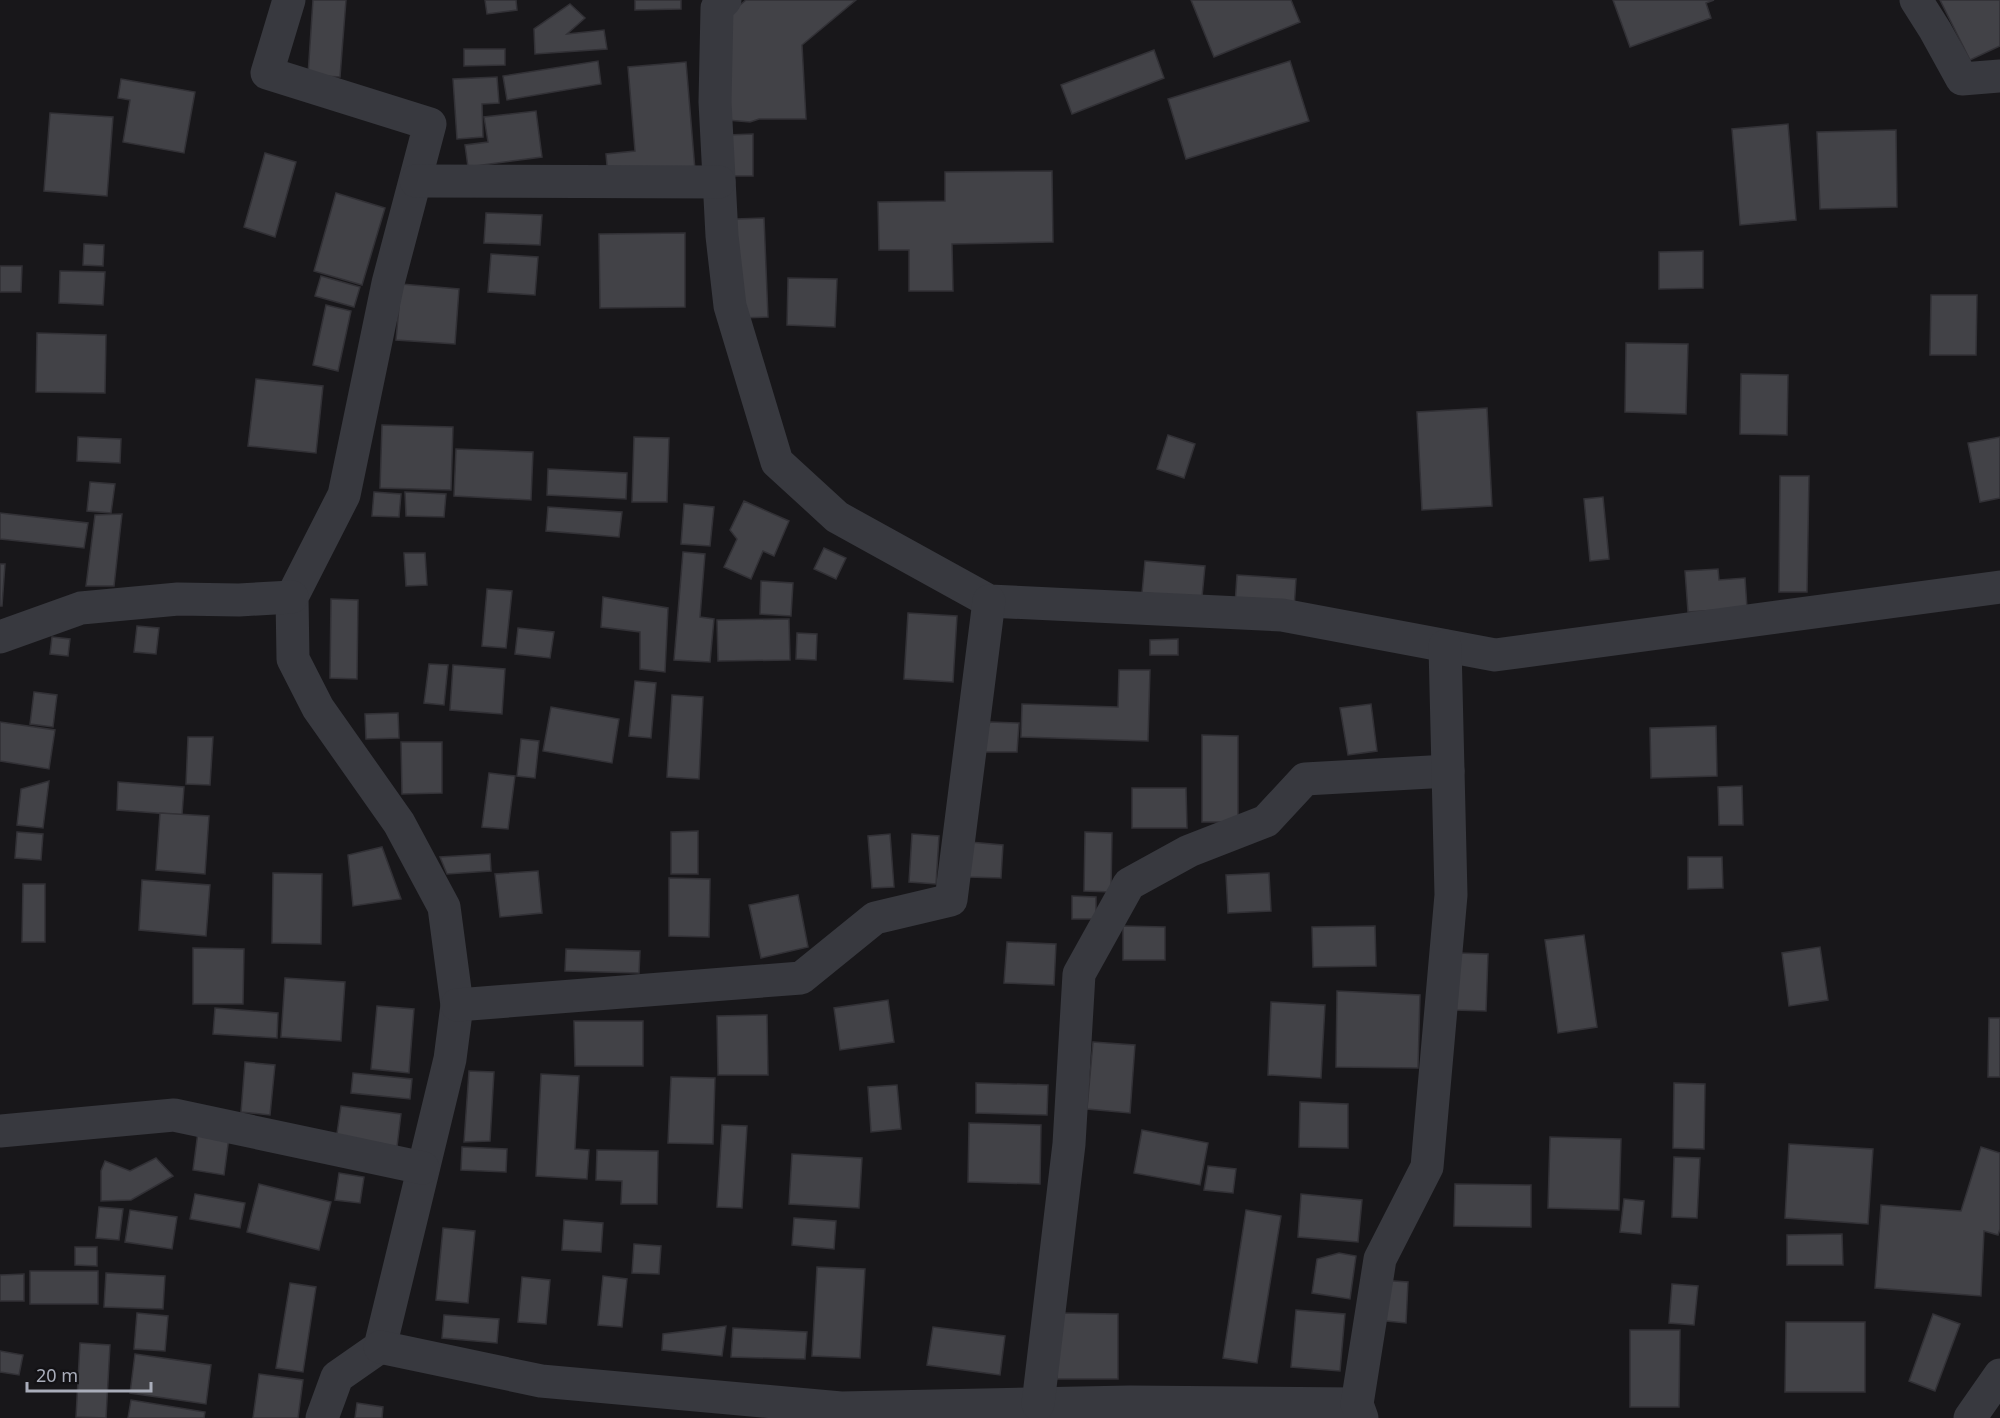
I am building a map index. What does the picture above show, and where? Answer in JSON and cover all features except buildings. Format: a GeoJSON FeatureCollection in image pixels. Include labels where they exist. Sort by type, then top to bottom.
{"type":"FeatureCollection","features":[{"type":"Feature","properties":{"kind":"street"},"geometry":{"type":"LineString","coordinates":[[289,0],[267,73],[430,124],[388,283],[344,495],[292,597],[293,659],[318,708],[399,823],[444,907],[457,1005],[450,1059],[380,1347],[337,1377],[322,1418]]}},
{"type":"Feature","properties":{"kind":"street"},"geometry":{"type":"LineString","coordinates":[[725,0],[717,8],[715,102],[722,236],[730,306],[777,462],[837,517],[989,601],[1282,615],[1495,655],[2000,587]]}},
{"type":"Feature","properties":{"kind":"street"},"geometry":{"type":"LineString","coordinates":[[1916,0],[1962,79],[2000,76]]}},
{"type":"Feature","properties":{"kind":"street"},"geometry":{"type":"LineString","coordinates":[[416,181],[719,182]]}},
{"type":"Feature","properties":{"kind":"street"},"geometry":{"type":"LineString","coordinates":[[0,637],[81,608],[178,599],[239,600],[292,597]]}},
{"type":"Feature","properties":{"kind":"street"},"geometry":{"type":"LineString","coordinates":[[457,1005],[801,978],[875,918],[951,900],[989,601]]}},
{"type":"Feature","properties":{"kind":"street"},"geometry":{"type":"LineString","coordinates":[[380,1347],[541,1381],[840,1413],[1130,1402],[1360,1411],[1380,1259],[1427,1167],[1451,895],[1445,645]]}},
{"type":"Feature","properties":{"kind":"street"},"geometry":{"type":"LineString","coordinates":[[1038,1404],[1069,1144],[1079,974],[1129,884],[1190,851],[1266,821],[1305,779],[1448,771]]}},
{"type":"Feature","properties":{"kind":"street"},"geometry":{"type":"LineString","coordinates":[[0,1131],[174,1115],[423,1168]]}},
{"type":"Feature","properties":{"kind":"street"},"geometry":{"type":"LineString","coordinates":[[1970,1418],[2000,1375]]}}]}
